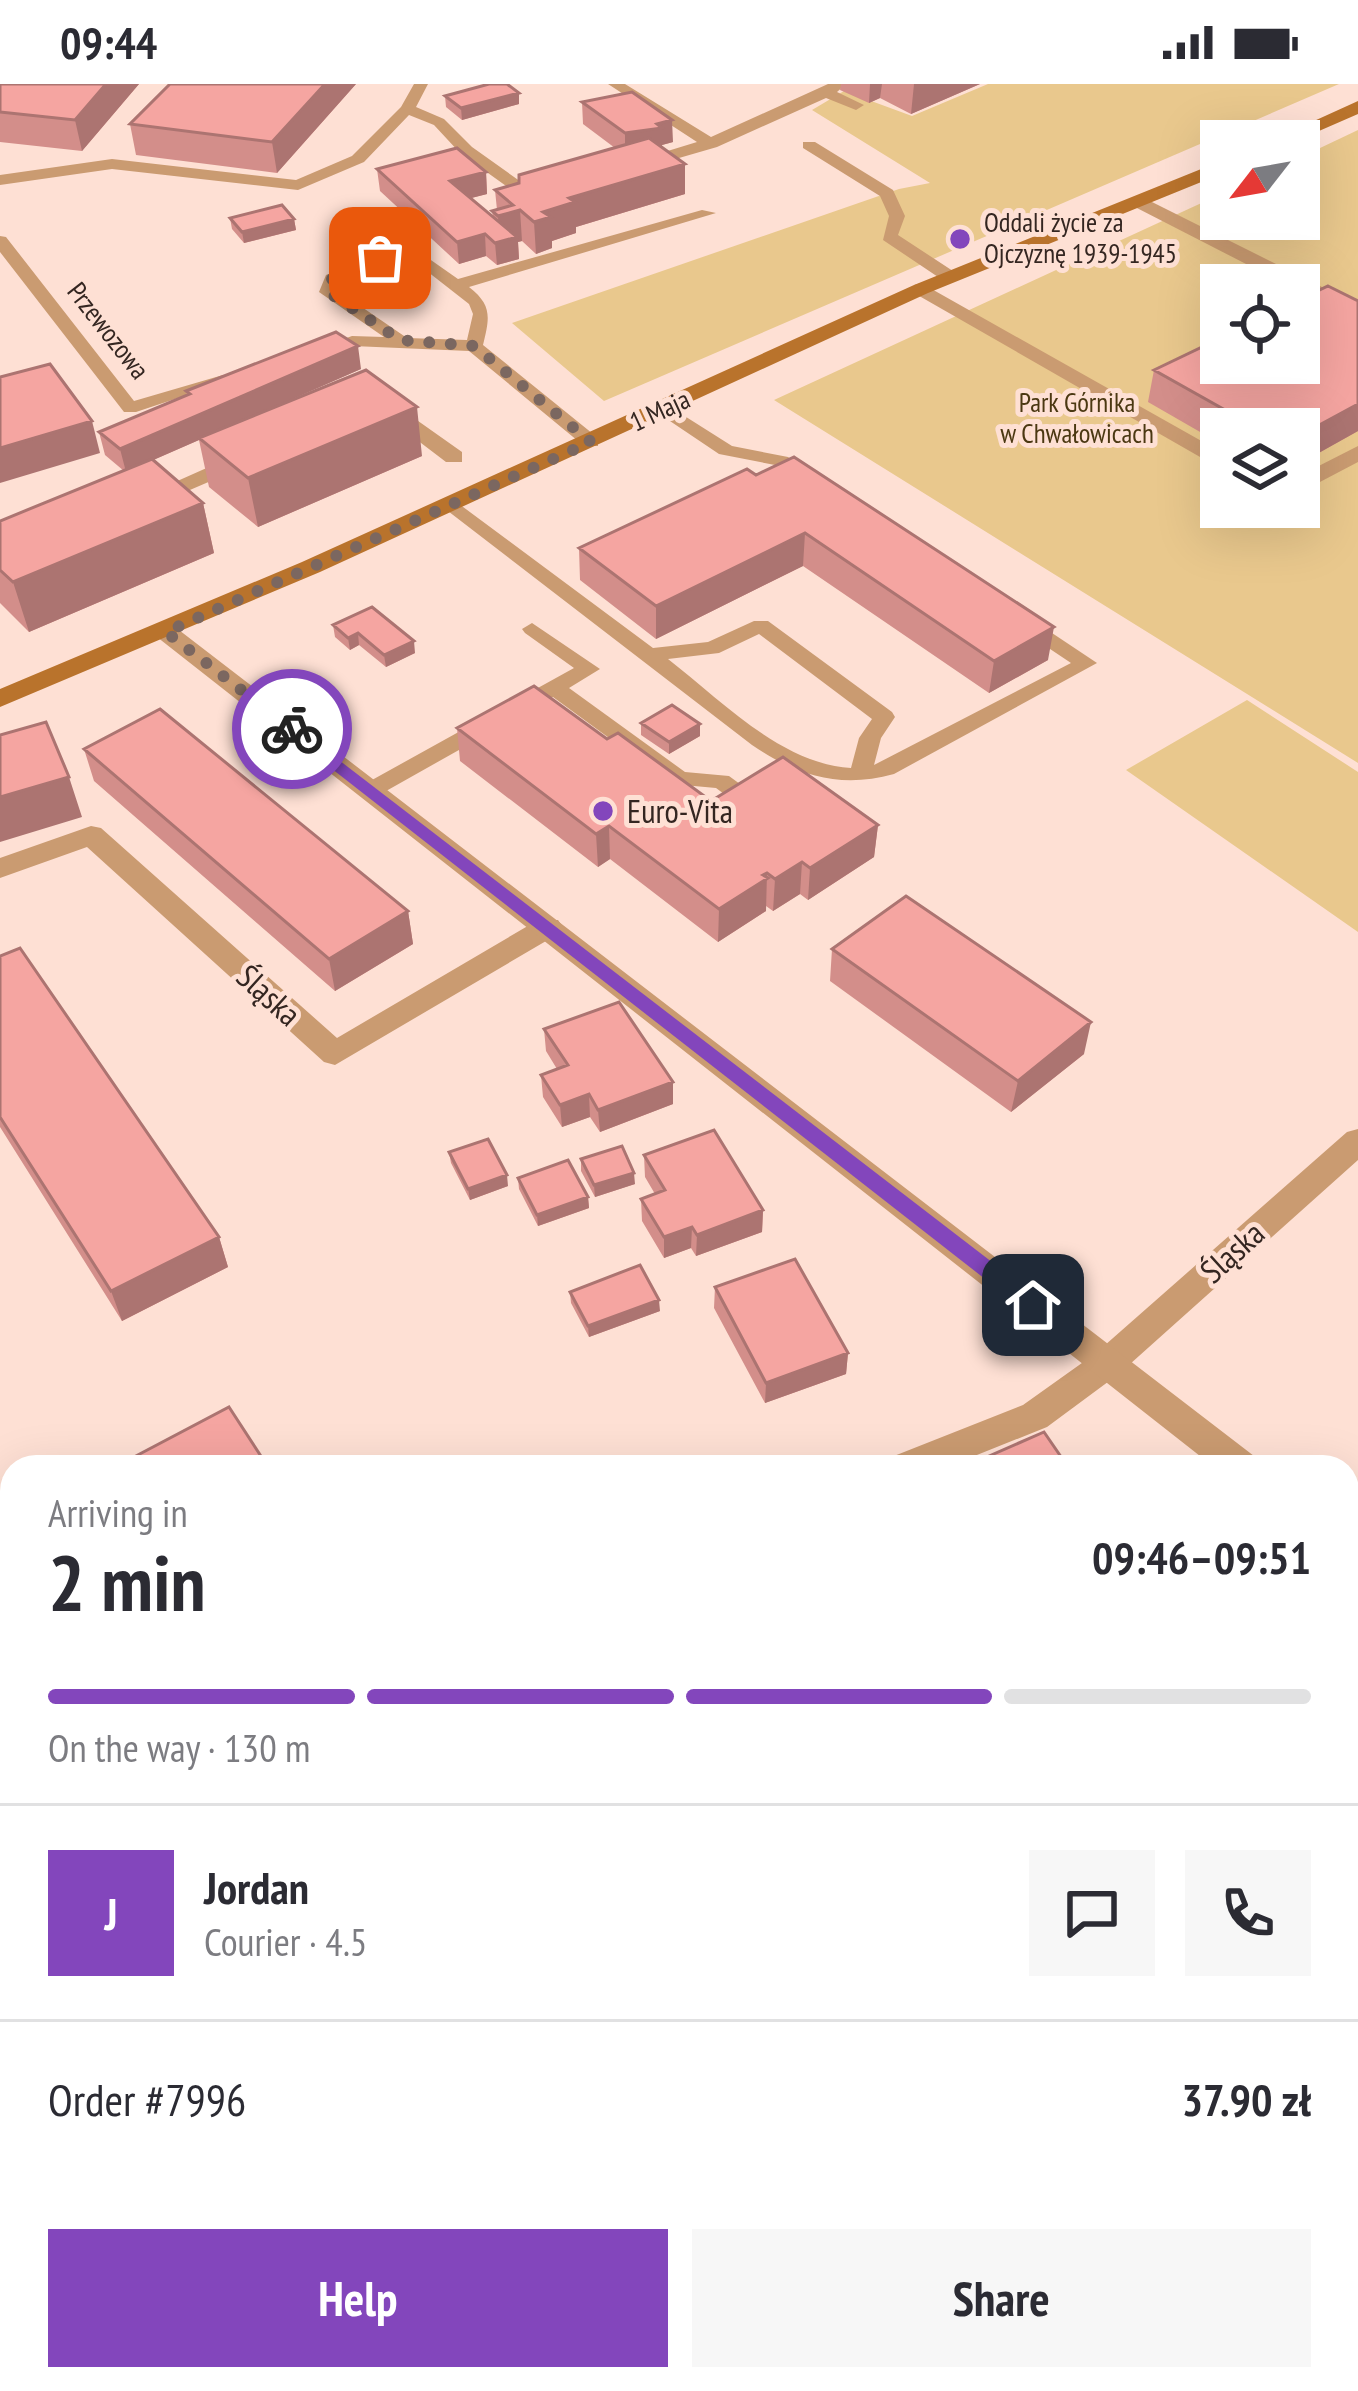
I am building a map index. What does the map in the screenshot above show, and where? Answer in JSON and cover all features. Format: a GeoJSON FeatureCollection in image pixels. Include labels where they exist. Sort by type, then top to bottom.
{"type":"FeatureCollection","features":[{"type":"Feature","properties":{"kind":"main road"},"geometry":{"type":"LineString","coordinates":[[1320,124],[1358,107]]}},
{"type":"Feature","properties":{"kind":"main road","name":"1 Maja"},"geometry":{"type":"LineString","coordinates":[[0,699],[166,632],[921,289],[1200,176]]}},
{"type":"Feature","properties":{"kind":"street"},"geometry":{"type":"LineString","coordinates":[[1140,202],[1358,314]]}},
{"type":"Feature","properties":{"kind":"street"},"geometry":{"type":"LineString","coordinates":[[921,289],[1129,398],[1200,447]]}},
{"type":"Feature","properties":{"kind":"street"},"geometry":{"type":"LineString","coordinates":[[1320,302],[1327,298]]}},
{"type":"Feature","properties":{"kind":"street"},"geometry":{"type":"LineString","coordinates":[[358,410],[379,400],[454,457]]}},
{"type":"Feature","properties":{"kind":"street"},"geometry":{"type":"LineString","coordinates":[[126,508],[274,446]]}},
{"type":"Feature","properties":{"kind":"street"},"geometry":{"type":"LineString","coordinates":[[1320,474],[1358,453]]}},
{"type":"Feature","properties":{"kind":"street"},"geometry":{"type":"LineString","coordinates":[[166,632],[1226,1455]]}},
{"type":"Feature","properties":{"kind":"street","name":"Śląska"},"geometry":{"type":"LineString","coordinates":[[0,868],[91,835],[334,1054],[548,926]]}},
{"type":"Feature","properties":{"kind":"street","name":"Śląska"},"geometry":{"type":"LineString","coordinates":[[938,1455],[1035,1416],[1108,1363],[1358,1141]]}},
{"type":"Feature","properties":{"kind":"lane"},"geometry":{"type":"LineString","coordinates":[[0,180],[112,164],[298,185],[358,159],[407,109],[421,84]]}},
{"type":"Feature","properties":{"kind":"lane"},"geometry":{"type":"LineString","coordinates":[[615,84],[711,144]]}},
{"type":"Feature","properties":{"kind":"lane"},"geometry":{"type":"LineString","coordinates":[[621,169],[730,140],[832,88],[856,105]]}},
{"type":"Feature","properties":{"kind":"lane"},"geometry":{"type":"LineString","coordinates":[[407,109],[439,122],[466,150],[529,196],[575,182]]}},
{"type":"Feature","properties":{"kind":"lane"},"geometry":{"type":"LineString","coordinates":[[809,145],[887,193],[898,216],[889,236],[950,277]]}},
{"type":"Feature","properties":{"kind":"lane"},"geometry":{"type":"LineString","coordinates":[[457,285],[707,213]]}},
{"type":"Feature","properties":{"kind":"lane","name":"Przewozowa"},"geometry":{"type":"LineString","coordinates":[[0,241],[130,408],[241,374]]}},
{"type":"Feature","properties":{"kind":"lane"},"geometry":{"type":"LineString","coordinates":[[400,340],[328,292],[332,279],[352,266],[380,258],[418,256],[477,302],[482,314],[474,346]]}},
{"type":"Feature","properties":{"kind":"lane"},"geometry":{"type":"LineString","coordinates":[[307,355],[352,341],[474,346],[591,442]]}},
{"type":"Feature","properties":{"kind":"lane"},"geometry":{"type":"LineString","coordinates":[[664,409],[726,451],[781,461],[819,487]]}},
{"type":"Feature","properties":{"kind":"lane"},"geometry":{"type":"LineString","coordinates":[[451,504],[784,757],[808,769],[860,776],[886,769],[1086,663],[1010,613]]}},
{"type":"Feature","properties":{"kind":"lane"},"geometry":{"type":"LineString","coordinates":[[650,656],[712,648],[761,625],[884,717],[870,737],[860,776]]}},
{"type":"Feature","properties":{"kind":"lane"},"geometry":{"type":"LineString","coordinates":[[371,790],[589,669],[532,629]]}},
{"type":"Feature","properties":{"kind":"lane"},"geometry":{"type":"LineString","coordinates":[[554,687],[680,779],[721,781],[748,800]]}},
{"type":"Feature","properties":{"kind":"green space"},"geometry":{"type":"Polygon","coordinates":[[[988,84],[1339,84],[1256,120],[1200,120],[1200,144],[604,401],[512,323],[899,189],[930,183],[812,110],[844,91],[912,116],[988,84]]]}},
{"type":"Feature","properties":{"kind":"green space","name":"Park Górnika w Chwałowicach"},"geometry":{"type":"Polygon","coordinates":[[[1358,130],[1358,763],[774,400],[1200,204],[1200,240],[1320,240],[1320,148],[1358,130]]]}},
{"type":"Feature","properties":{"kind":"green space"},"geometry":{"type":"Polygon","coordinates":[[[1247,700],[1358,772],[1358,932],[1126,770],[1247,700]]]}},
{"type":"Feature","properties":{"kind":"building"},"geometry":{"type":"Polygon","coordinates":[[[0,84],[106,84],[75,120],[0,112],[0,84]]]}},
{"type":"Feature","properties":{"kind":"building"},"geometry":{"type":"Polygon","coordinates":[[[170,84],[325,84],[272,142],[130,124],[170,84]]]}},
{"type":"Feature","properties":{"kind":"building"},"geometry":{"type":"Polygon","coordinates":[[[507,84],[519,93],[461,108],[445,96],[507,84]]]}},
{"type":"Feature","properties":{"kind":"building"},"geometry":{"type":"Polygon","coordinates":[[[632,92],[672,120],[657,124],[662,128],[625,133],[582,102],[632,92]]]}},
{"type":"Feature","properties":{"kind":"building"},"geometry":{"type":"Polygon","coordinates":[[[649,138],[685,164],[569,198],[575,202],[543,212],[551,217],[534,222],[520,210],[498,216],[492,211],[513,205],[495,190],[519,183],[519,175],[649,138]]]}},
{"type":"Feature","properties":{"kind":"building"},"geometry":{"type":"Polygon","coordinates":[[[457,148],[486,172],[450,181],[517,237],[495,243],[485,234],[457,242],[377,169],[457,148]]]}},
{"type":"Feature","properties":{"kind":"building"},"geometry":{"type":"Polygon","coordinates":[[[282,205],[294,219],[242,232],[230,218],[282,205]]]}},
{"type":"Feature","properties":{"kind":"building"},"geometry":{"type":"Polygon","coordinates":[[[1328,286],[1358,301],[1358,404],[1320,425],[1320,408],[1222,408],[1154,370],[1200,348],[1200,384],[1320,384],[1320,290],[1328,286]]]}},
{"type":"Feature","properties":{"kind":"building"},"geometry":{"type":"Polygon","coordinates":[[[336,332],[358,346],[120,449],[99,432],[190,394],[186,391],[336,332]]]}},
{"type":"Feature","properties":{"kind":"building"},"geometry":{"type":"Polygon","coordinates":[[[50,364],[92,421],[0,448],[0,377],[50,364]]]}},
{"type":"Feature","properties":{"kind":"building"},"geometry":{"type":"Polygon","coordinates":[[[366,370],[417,407],[248,478],[199,438],[366,370]]]}},
{"type":"Feature","properties":{"kind":"building"},"geometry":{"type":"Polygon","coordinates":[[[794,457],[1054,627],[994,661],[805,533],[656,606],[579,548],[747,469],[756,475],[794,457]]]}},
{"type":"Feature","properties":{"kind":"building"},"geometry":{"type":"Polygon","coordinates":[[[152,459],[203,503],[13,582],[0,570],[0,521],[152,459]]]}},
{"type":"Feature","properties":{"kind":"building"},"geometry":{"type":"Polygon","coordinates":[[[372,607],[414,641],[384,655],[358,633],[348,638],[333,625],[372,607]]]}},
{"type":"Feature","properties":{"kind":"building","name":"Euro-Vita"},"geometry":{"type":"Polygon","coordinates":[[[534,686],[607,739],[618,733],[711,801],[783,757],[878,825],[810,868],[802,862],[775,879],[763,875],[768,878],[719,909],[609,826],[596,834],[457,728],[534,686]]]}},
{"type":"Feature","properties":{"kind":"building"},"geometry":{"type":"Polygon","coordinates":[[[672,705],[700,724],[669,742],[641,723],[672,705]]]}},
{"type":"Feature","properties":{"kind":"building"},"geometry":{"type":"Polygon","coordinates":[[[160,709],[408,911],[329,959],[84,749],[160,709]]]}},
{"type":"Feature","properties":{"kind":"building"},"geometry":{"type":"Polygon","coordinates":[[[46,722],[69,777],[0,797],[0,735],[46,722]]]}},
{"type":"Feature","properties":{"kind":"building"},"geometry":{"type":"Polygon","coordinates":[[[906,896],[1091,1022],[1018,1081],[832,949],[906,896]]]}},
{"type":"Feature","properties":{"kind":"building"},"geometry":{"type":"Polygon","coordinates":[[[20,948],[219,1237],[111,1291],[0,1117],[0,956],[20,948]]]}},
{"type":"Feature","properties":{"kind":"building"},"geometry":{"type":"Polygon","coordinates":[[[619,1002],[673,1082],[598,1110],[589,1094],[560,1105],[541,1075],[568,1065],[544,1029],[619,1002]]]}},
{"type":"Feature","properties":{"kind":"building"},"geometry":{"type":"Polygon","coordinates":[[[714,1130],[763,1210],[697,1235],[692,1227],[664,1237],[641,1199],[665,1190],[644,1155],[714,1130]]]}},
{"type":"Feature","properties":{"kind":"building"},"geometry":{"type":"Polygon","coordinates":[[[488,1139],[507,1175],[468,1189],[449,1152],[488,1139]]]}},
{"type":"Feature","properties":{"kind":"building"},"geometry":{"type":"Polygon","coordinates":[[[622,1146],[634,1173],[594,1185],[581,1159],[622,1146]]]}},
{"type":"Feature","properties":{"kind":"building"},"geometry":{"type":"Polygon","coordinates":[[[568,1160],[588,1197],[537,1215],[518,1178],[568,1160]]]}},
{"type":"Feature","properties":{"kind":"building"},"geometry":{"type":"Polygon","coordinates":[[[795,1259],[848,1353],[766,1383],[715,1287],[795,1259]]]}},
{"type":"Feature","properties":{"kind":"building"},"geometry":{"type":"Polygon","coordinates":[[[640,1265],[659,1300],[588,1326],[570,1292],[640,1265]]]}},
{"type":"Feature","properties":{"kind":"building"},"geometry":{"type":"Polygon","coordinates":[[[229,1407],[260,1455],[138,1455],[229,1407]]]}},
{"type":"Feature","properties":{"kind":"building"},"geometry":{"type":"Polygon","coordinates":[[[1044,1432],[1060,1455],[991,1455],[1044,1432]]]}},
{"type":"Feature","properties":{"kind":"way so far"},"geometry":{"type":"LineString","coordinates":[[292,729],[166,632],[591,442],[474,346],[400,340],[328,292],[332,279],[352,266],[380,258]]}},
{"type":"Feature","properties":{"kind":"place","name":"Oddali życie za Ojczyznę 1939-1945"},"geometry":{"type":"Point","coordinates":[960,239]}},
{"type":"Feature","properties":{"kind":"place","name":"Euro-Vita"},"geometry":{"type":"Point","coordinates":[603,811]}},
{"type":"Feature","properties":{"kind":"route"},"geometry":{"type":"LineString","coordinates":[[292,729],[1033,1305]]}}]}
